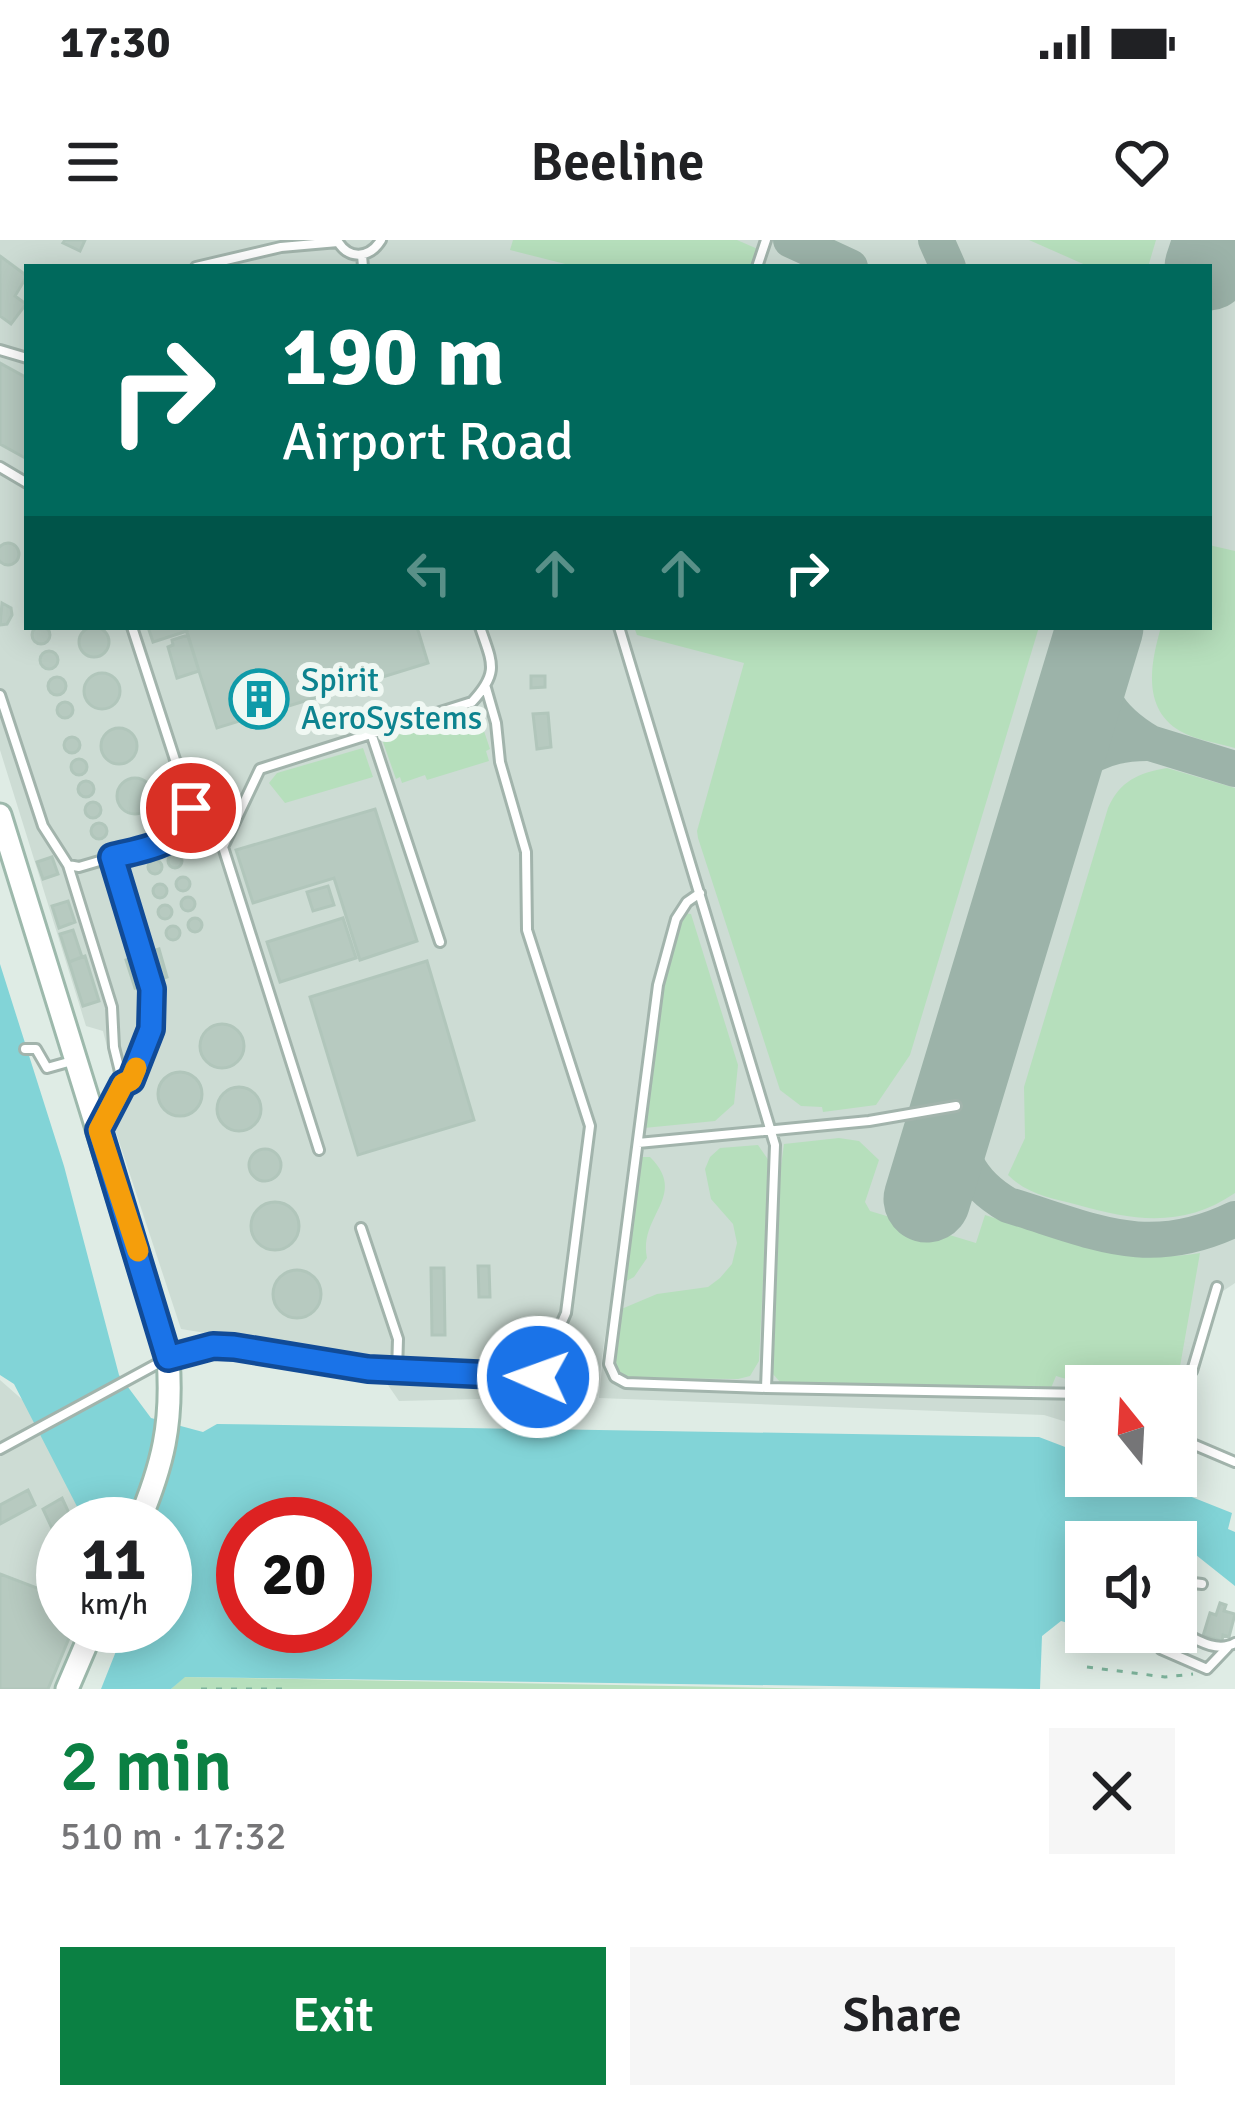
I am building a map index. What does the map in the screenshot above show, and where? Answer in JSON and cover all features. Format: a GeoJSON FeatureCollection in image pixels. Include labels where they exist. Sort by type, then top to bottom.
{"type":"FeatureCollection","features":[{"type":"Feature","properties":{"kind":"street"},"geometry":{"type":"LineString","coordinates":[[0,815],[168,1358],[168,1429],[160,1473],[150,1497]]}},
{"type":"Feature","properties":{"kind":"street"},"geometry":{"type":"LineString","coordinates":[[68,1689],[83,1653]]}},
{"type":"Feature","properties":{"kind":"lane"},"geometry":{"type":"LineString","coordinates":[[209,264],[280,247],[337,241],[348,253],[362,255],[381,240]]}},
{"type":"Feature","properties":{"kind":"lane"},"geometry":{"type":"LineString","coordinates":[[362,255],[363,264]]}},
{"type":"Feature","properties":{"kind":"lane"},"geometry":{"type":"LineString","coordinates":[[68,865],[79,867],[177,836],[189,824],[191,808],[133,630]]}},
{"type":"Feature","properties":{"kind":"lane"},"geometry":{"type":"LineString","coordinates":[[319,1150],[223,848],[260,769],[472,702],[492,679],[481,630]]}},
{"type":"Feature","properties":{"kind":"lane"},"geometry":{"type":"LineString","coordinates":[[620,630],[775,1145],[766,1388]]}},
{"type":"Feature","properties":{"kind":"lane"},"geometry":{"type":"LineString","coordinates":[[0,1449],[168,1358],[213,1346],[397,1372],[538,1377],[566,1313],[590,1126],[527,930],[526,852],[500,762],[486,688]]}},
{"type":"Feature","properties":{"kind":"lane"},"geometry":{"type":"LineString","coordinates":[[0,695],[43,826],[68,865],[112,1007],[114,1047],[123,1084]]}},
{"type":"Feature","properties":{"kind":"lane"},"geometry":{"type":"LineString","coordinates":[[370,733],[440,942]]}},
{"type":"Feature","properties":{"kind":"lane"},"geometry":{"type":"LineString","coordinates":[[99,1130],[123,1084],[131,1080],[151,1029],[152,989],[112,857]]}},
{"type":"Feature","properties":{"kind":"lane"},"geometry":{"type":"LineString","coordinates":[[700,893],[686,902],[668,940],[658,985],[608,1348],[615,1377],[626,1383],[1065,1395]]}},
{"type":"Feature","properties":{"kind":"lane"},"geometry":{"type":"LineString","coordinates":[[25,1049],[36,1049],[47,1068],[76,1060]]}},
{"type":"Feature","properties":{"kind":"lane"},"geometry":{"type":"LineString","coordinates":[[638,1143],[869,1121],[956,1106]]}},
{"type":"Feature","properties":{"kind":"lane"},"geometry":{"type":"LineString","coordinates":[[361,1228],[398,1339],[397,1372]]}},
{"type":"Feature","properties":{"kind":"lane"},"geometry":{"type":"LineString","coordinates":[[1194,1365],[1216,1287]]}},
{"type":"Feature","properties":{"kind":"lane"},"geometry":{"type":"LineString","coordinates":[[1197,1446],[1235,1462]]}},
{"type":"Feature","properties":{"kind":"lane"},"geometry":{"type":"LineString","coordinates":[[1197,1583],[1202,1584]]}},
{"type":"Feature","properties":{"kind":"lane"},"geometry":{"type":"LineString","coordinates":[[1197,1639],[1231,1646]]}},
{"type":"Feature","properties":{"kind":"lane"},"geometry":{"type":"LineString","coordinates":[[1172,1653],[1207,1669],[1231,1646]]}},
{"type":"Feature","properties":{"kind":"path"},"geometry":{"type":"LineString","coordinates":[[1087,1667],[1165,1677],[1207,1669]]}},
{"type":"Feature","properties":{"kind":"path"},"geometry":{"type":"LineString","coordinates":[[201,1689],[289,1689]]}},
{"type":"Feature","properties":{"kind":"shaded area"},"geometry":{"type":"Polygon","coordinates":[[[0,240],[1235,240],[1235,1283],[1220,1293],[1197,1370],[1197,1365],[1065,1365],[1065,1422],[1044,1415],[599,1398],[606,1328],[597,1396],[399,1401],[370,1359],[181,1329],[106,1102],[113,1070],[103,1031],[86,1026],[0,750],[0,240]]]}},
{"type":"Feature","properties":{"kind":"shaded area"},"geometry":{"type":"Polygon","coordinates":[[[0,1380],[41,1416],[83,1497],[36,1497],[36,1653],[77,1653],[62,1689],[0,1689],[0,1380]]]}},
{"type":"Feature","properties":{"kind":"green space"},"geometry":{"type":"Polygon","coordinates":[[[513,240],[737,240],[760,250],[755,264],[565,264],[510,250],[513,240]]]}},
{"type":"Feature","properties":{"kind":"green space"},"geometry":{"type":"Polygon","coordinates":[[[1029,240],[1156,240],[1149,264],[1083,264],[1029,240]]]}},
{"type":"Feature","properties":{"kind":"green space"},"geometry":{"type":"Polygon","coordinates":[[[1212,546],[1235,551],[1235,748],[1193,737],[1168,721],[1154,697],[1154,655],[1160,630],[1212,630],[1212,546]]]}},
{"type":"Feature","properties":{"kind":"green space"},"geometry":{"type":"Polygon","coordinates":[[[635,630],[1038,630],[910,1055],[876,1105],[823,1112],[822,1107],[801,1106],[780,1090],[698,838],[744,663],[637,635],[635,630]]]}},
{"type":"Feature","properties":{"kind":"green space"},"geometry":{"type":"Polygon","coordinates":[[[471,712],[479,716],[489,761],[427,780],[425,775],[402,783],[400,777],[396,779],[385,739],[471,712]]]}},
{"type":"Feature","properties":{"kind":"green space"},"geometry":{"type":"Polygon","coordinates":[[[363,748],[373,777],[285,803],[269,783],[277,773],[363,748]]]}},
{"type":"Feature","properties":{"kind":"green space"},"geometry":{"type":"Polygon","coordinates":[[[1167,768],[1235,788],[1235,1193],[1197,1212],[1159,1218],[1099,1211],[1041,1195],[1008,1175],[1025,1138],[1024,1087],[1108,808],[1131,780],[1167,768]]]}},
{"type":"Feature","properties":{"kind":"green space"},"geometry":{"type":"Polygon","coordinates":[[[684,913],[691,914],[738,1065],[734,1104],[715,1121],[644,1128],[662,975],[684,913]]]}},
{"type":"Feature","properties":{"kind":"green space"},"geometry":{"type":"Polygon","coordinates":[[[839,1138],[859,1141],[879,1160],[865,1202],[870,1211],[976,1243],[985,1215],[1118,1252],[1144,1256],[1200,1253],[1180,1365],[1065,1365],[1065,1378],[1056,1376],[1051,1388],[1037,1390],[781,1383],[772,1373],[772,1360],[784,1144],[839,1138]]]}},
{"type":"Feature","properties":{"kind":"green space"},"geometry":{"type":"Polygon","coordinates":[[[758,1145],[769,1161],[759,1361],[750,1376],[738,1379],[624,1378],[611,1359],[619,1310],[657,1294],[708,1287],[732,1264],[737,1243],[733,1224],[711,1199],[705,1169],[720,1148],[758,1145]]]}},
{"type":"Feature","properties":{"kind":"green space"},"geometry":{"type":"Polygon","coordinates":[[[640,1157],[650,1157],[661,1171],[664,1195],[649,1230],[647,1258],[634,1277],[621,1284],[640,1157]]]}},
{"type":"Feature","properties":{"kind":"green space"},"geometry":{"type":"Polygon","coordinates":[[[184,1677],[827,1689],[171,1689],[184,1677]]]}},
{"type":"Feature","properties":{"kind":"water"},"geometry":{"type":"Polygon","coordinates":[[[0,964],[64,1166],[119,1375],[151,1418],[203,1432],[217,1424],[1039,1437],[1065,1447],[1065,1497],[1192,1497],[1232,1513],[1228,1529],[1235,1532],[1235,1586],[1197,1556],[1197,1521],[1065,1521],[1065,1622],[1042,1636],[1040,1689],[185,1677],[171,1689],[101,1689],[115,1653],[192,1653],[192,1497],[72,1497],[14,1384],[0,1375],[0,964]]]}},
{"type":"Feature","properties":{"kind":"building"},"geometry":{"type":"Polygon","coordinates":[[[85,240],[80,251],[63,243],[85,240]]]}},
{"type":"Feature","properties":{"kind":"building"},"geometry":{"type":"Polygon","coordinates":[[[0,256],[24,274],[15,296],[24,307],[11,324],[0,316],[0,256]]]}},
{"type":"Feature","properties":{"kind":"building"},"geometry":{"type":"Polygon","coordinates":[[[0,363],[24,376],[24,457],[0,444],[0,363]]]}},
{"type":"Feature","properties":{"kind":"building"},"geometry":{"type":"Polygon","coordinates":[[[0,546],[16,546],[16,562],[0,562],[0,546]]]}},
{"type":"Feature","properties":{"kind":"building"},"geometry":{"type":"Polygon","coordinates":[[[2,603],[11,608],[12,615],[7,624],[0,625],[2,603]]]}},
{"type":"Feature","properties":{"kind":"building"},"geometry":{"type":"Polygon","coordinates":[[[34,630],[48,630],[47,641],[35,641],[34,630]]]}},
{"type":"Feature","properties":{"kind":"building"},"geometry":{"type":"Polygon","coordinates":[[[86,630],[102,630],[108,636],[108,648],[100,656],[88,656],[80,648],[80,636],[86,630]]]}},
{"type":"Feature","properties":{"kind":"building"},"geometry":{"type":"Polygon","coordinates":[[[149,630],[187,631],[153,642],[149,630]]]}},
{"type":"Feature","properties":{"kind":"building","name":"Spirit AeroSystems"},"geometry":{"type":"Polygon","coordinates":[[[186,630],[418,630],[428,663],[217,728],[186,630]]]}},
{"type":"Feature","properties":{"kind":"building"},"geometry":{"type":"Polygon","coordinates":[[[188,635],[199,671],[177,678],[168,647],[172,640],[188,635]]]}},
{"type":"Feature","properties":{"kind":"building"},"geometry":{"type":"Polygon","coordinates":[[[49,651],[58,660],[49,669],[40,660],[49,651]]]}},
{"type":"Feature","properties":{"kind":"building"},"geometry":{"type":"Polygon","coordinates":[[[102,673],[115,678],[120,691],[115,704],[102,709],[89,704],[84,691],[89,678],[102,673]]]}},
{"type":"Feature","properties":{"kind":"building"},"geometry":{"type":"Polygon","coordinates":[[[531,676],[545,676],[545,687],[531,688],[531,676]]]}},
{"type":"Feature","properties":{"kind":"building"},"geometry":{"type":"Polygon","coordinates":[[[57,677],[66,686],[57,695],[48,686],[57,677]]]}},
{"type":"Feature","properties":{"kind":"building"},"geometry":{"type":"Polygon","coordinates":[[[65,702],[73,710],[65,718],[57,710],[65,702]]]}},
{"type":"Feature","properties":{"kind":"building"},"geometry":{"type":"Polygon","coordinates":[[[548,713],[551,747],[537,749],[533,714],[548,713]]]}},
{"type":"Feature","properties":{"kind":"building"},"geometry":{"type":"Polygon","coordinates":[[[119,728],[132,733],[137,746],[132,759],[119,764],[106,759],[101,746],[106,733],[119,728]]]}},
{"type":"Feature","properties":{"kind":"building"},"geometry":{"type":"Polygon","coordinates":[[[72,737],[80,745],[72,753],[64,745],[72,737]]]}},
{"type":"Feature","properties":{"kind":"building"},"geometry":{"type":"Polygon","coordinates":[[[79,759],[87,767],[79,775],[71,767],[79,759]]]}},
{"type":"Feature","properties":{"kind":"building"},"geometry":{"type":"Polygon","coordinates":[[[135,778],[148,783],[153,796],[148,809],[135,814],[122,809],[117,796],[122,783],[135,778]]]}},
{"type":"Feature","properties":{"kind":"building"},"geometry":{"type":"Polygon","coordinates":[[[86,781],[94,789],[86,797],[78,789],[86,781]]]}},
{"type":"Feature","properties":{"kind":"building"},"geometry":{"type":"Polygon","coordinates":[[[93,802],[101,810],[93,818],[85,810],[93,802]]]}},
{"type":"Feature","properties":{"kind":"building"},"geometry":{"type":"Polygon","coordinates":[[[375,809],[417,941],[360,960],[334,878],[253,903],[236,850],[375,809]]]}},
{"type":"Feature","properties":{"kind":"building"},"geometry":{"type":"Polygon","coordinates":[[[99,823],[107,831],[99,839],[91,831],[99,823]]]}},
{"type":"Feature","properties":{"kind":"building"},"geometry":{"type":"Polygon","coordinates":[[[175,854],[182,861],[175,868],[168,861],[175,854]]]}},
{"type":"Feature","properties":{"kind":"building"},"geometry":{"type":"Polygon","coordinates":[[[52,857],[58,874],[43,879],[37,862],[52,857]]]}},
{"type":"Feature","properties":{"kind":"building"},"geometry":{"type":"Polygon","coordinates":[[[155,860],[162,867],[155,874],[148,867],[155,860]]]}},
{"type":"Feature","properties":{"kind":"building"},"geometry":{"type":"Polygon","coordinates":[[[183,877],[190,884],[183,891],[176,884],[183,877]]]}},
{"type":"Feature","properties":{"kind":"building"},"geometry":{"type":"Polygon","coordinates":[[[160,884],[167,891],[160,898],[153,891],[160,884]]]}},
{"type":"Feature","properties":{"kind":"building"},"geometry":{"type":"Polygon","coordinates":[[[328,886],[334,905],[313,911],[307,892],[328,886]]]}},
{"type":"Feature","properties":{"kind":"building"},"geometry":{"type":"Polygon","coordinates":[[[188,897],[195,904],[188,911],[181,904],[188,897]]]}},
{"type":"Feature","properties":{"kind":"building"},"geometry":{"type":"Polygon","coordinates":[[[68,901],[75,922],[59,928],[52,906],[68,901]]]}},
{"type":"Feature","properties":{"kind":"building"},"geometry":{"type":"Polygon","coordinates":[[[165,905],[172,912],[165,919],[158,912],[165,905]]]}},
{"type":"Feature","properties":{"kind":"building"},"geometry":{"type":"Polygon","coordinates":[[[195,918],[202,925],[195,932],[188,925],[195,918]]]}},
{"type":"Feature","properties":{"kind":"building"},"geometry":{"type":"Polygon","coordinates":[[[343,918],[356,958],[280,982],[267,942],[343,918]]]}},
{"type":"Feature","properties":{"kind":"building"},"geometry":{"type":"Polygon","coordinates":[[[173,926],[180,933],[173,940],[166,933],[173,926]]]}},
{"type":"Feature","properties":{"kind":"building"},"geometry":{"type":"Polygon","coordinates":[[[73,930],[82,957],[69,962],[60,934],[73,930]]]}},
{"type":"Feature","properties":{"kind":"building"},"geometry":{"type":"Polygon","coordinates":[[[159,949],[167,977],[135,988],[126,960],[159,949]]]}},
{"type":"Feature","properties":{"kind":"building"},"geometry":{"type":"Polygon","coordinates":[[[85,956],[99,1001],[83,1006],[69,962],[85,956]]]}},
{"type":"Feature","properties":{"kind":"building"},"geometry":{"type":"Polygon","coordinates":[[[427,961],[474,1120],[358,1155],[310,997],[427,961]]]}},
{"type":"Feature","properties":{"kind":"building"},"geometry":{"type":"Polygon","coordinates":[[[222,1024],[237,1031],[244,1046],[237,1061],[222,1068],[207,1061],[200,1046],[207,1031],[222,1024]]]}},
{"type":"Feature","properties":{"kind":"building"},"geometry":{"type":"Polygon","coordinates":[[[180,1072],[195,1079],[202,1094],[195,1109],[180,1116],[165,1109],[158,1094],[165,1079],[180,1072]]]}},
{"type":"Feature","properties":{"kind":"building"},"geometry":{"type":"Polygon","coordinates":[[[239,1087],[254,1094],[261,1109],[254,1124],[239,1131],[224,1124],[217,1109],[224,1094],[239,1087]]]}},
{"type":"Feature","properties":{"kind":"building"},"geometry":{"type":"Polygon","coordinates":[[[265,1149],[276,1154],[281,1165],[276,1176],[265,1181],[254,1176],[249,1165],[254,1154],[265,1149]]]}},
{"type":"Feature","properties":{"kind":"building"},"geometry":{"type":"Polygon","coordinates":[[[275,1202],[292,1209],[299,1226],[292,1243],[275,1250],[258,1243],[251,1226],[258,1209],[275,1202]]]}},
{"type":"Feature","properties":{"kind":"building"},"geometry":{"type":"Polygon","coordinates":[[[478,1266],[489,1266],[490,1297],[479,1297],[478,1266]]]}},
{"type":"Feature","properties":{"kind":"building"},"geometry":{"type":"Polygon","coordinates":[[[431,1268],[444,1268],[445,1335],[432,1335],[431,1268]]]}},
{"type":"Feature","properties":{"kind":"building"},"geometry":{"type":"Polygon","coordinates":[[[297,1270],[314,1277],[321,1294],[314,1311],[297,1318],[280,1311],[273,1294],[280,1277],[297,1270]]]}},
{"type":"Feature","properties":{"kind":"building"},"geometry":{"type":"Polygon","coordinates":[[[28,1490],[35,1505],[0,1524],[0,1505],[28,1490]]]}},
{"type":"Feature","properties":{"kind":"building"},"geometry":{"type":"Polygon","coordinates":[[[0,1574],[36,1588],[36,1653],[63,1653],[48,1689],[0,1689],[0,1574]]]}},
{"type":"Feature","properties":{"kind":"building"},"geometry":{"type":"Polygon","coordinates":[[[1220,1603],[1226,1605],[1224,1611],[1235,1614],[1229,1637],[1223,1635],[1222,1641],[1203,1636],[1210,1613],[1216,1615],[1220,1603]]]}},
{"type":"Feature","properties":{"kind":"taxiway"},"geometry":{"type":"LineString","coordinates":[[791,240],[843,264]]}},
{"type":"Feature","properties":{"kind":"taxiway"},"geometry":{"type":"LineString","coordinates":[[936,240],[947,264]]}},
{"type":"Feature","properties":{"kind":"taxiway"},"geometry":{"type":"LineString","coordinates":[[1046,811],[1064,780],[1086,759],[1114,747],[1150,743],[1122,722],[1104,700],[1097,672],[1098,637]]}},
{"type":"Feature","properties":{"kind":"taxiway"},"geometry":{"type":"LineString","coordinates":[[1150,743],[1235,769]]}},
{"type":"Feature","properties":{"kind":"taxiway"},"geometry":{"type":"LineString","coordinates":[[956,1106],[958,1137],[967,1164],[983,1186],[1008,1205],[1095,1232],[1148,1240],[1204,1232],[1235,1219]]}},
{"type":"Feature","properties":{"kind":"runway"},"geometry":{"type":"LineString","coordinates":[[1209,264],[1217,240]]}},
{"type":"Feature","properties":{"kind":"runway"},"geometry":{"type":"LineString","coordinates":[[927,1199],[1099,630]]}},
{"type":"Feature","properties":{"kind":"slow traffic"},"geometry":{"type":"LineString","coordinates":[[136,1068],[99,1130],[138,1251]]}},
{"type":"Feature","properties":{"kind":"place","name":"Spirit AeroSystems"},"geometry":{"type":"Point","coordinates":[259,699]}},
{"type":"Feature","properties":{"kind":"route"},"geometry":{"type":"LineString","coordinates":[[191,808],[189,824],[177,836],[112,857],[152,989],[151,1029],[131,1080],[123,1084],[99,1130],[168,1358],[213,1346],[234,1347],[397,1372],[538,1377]]}}]}
